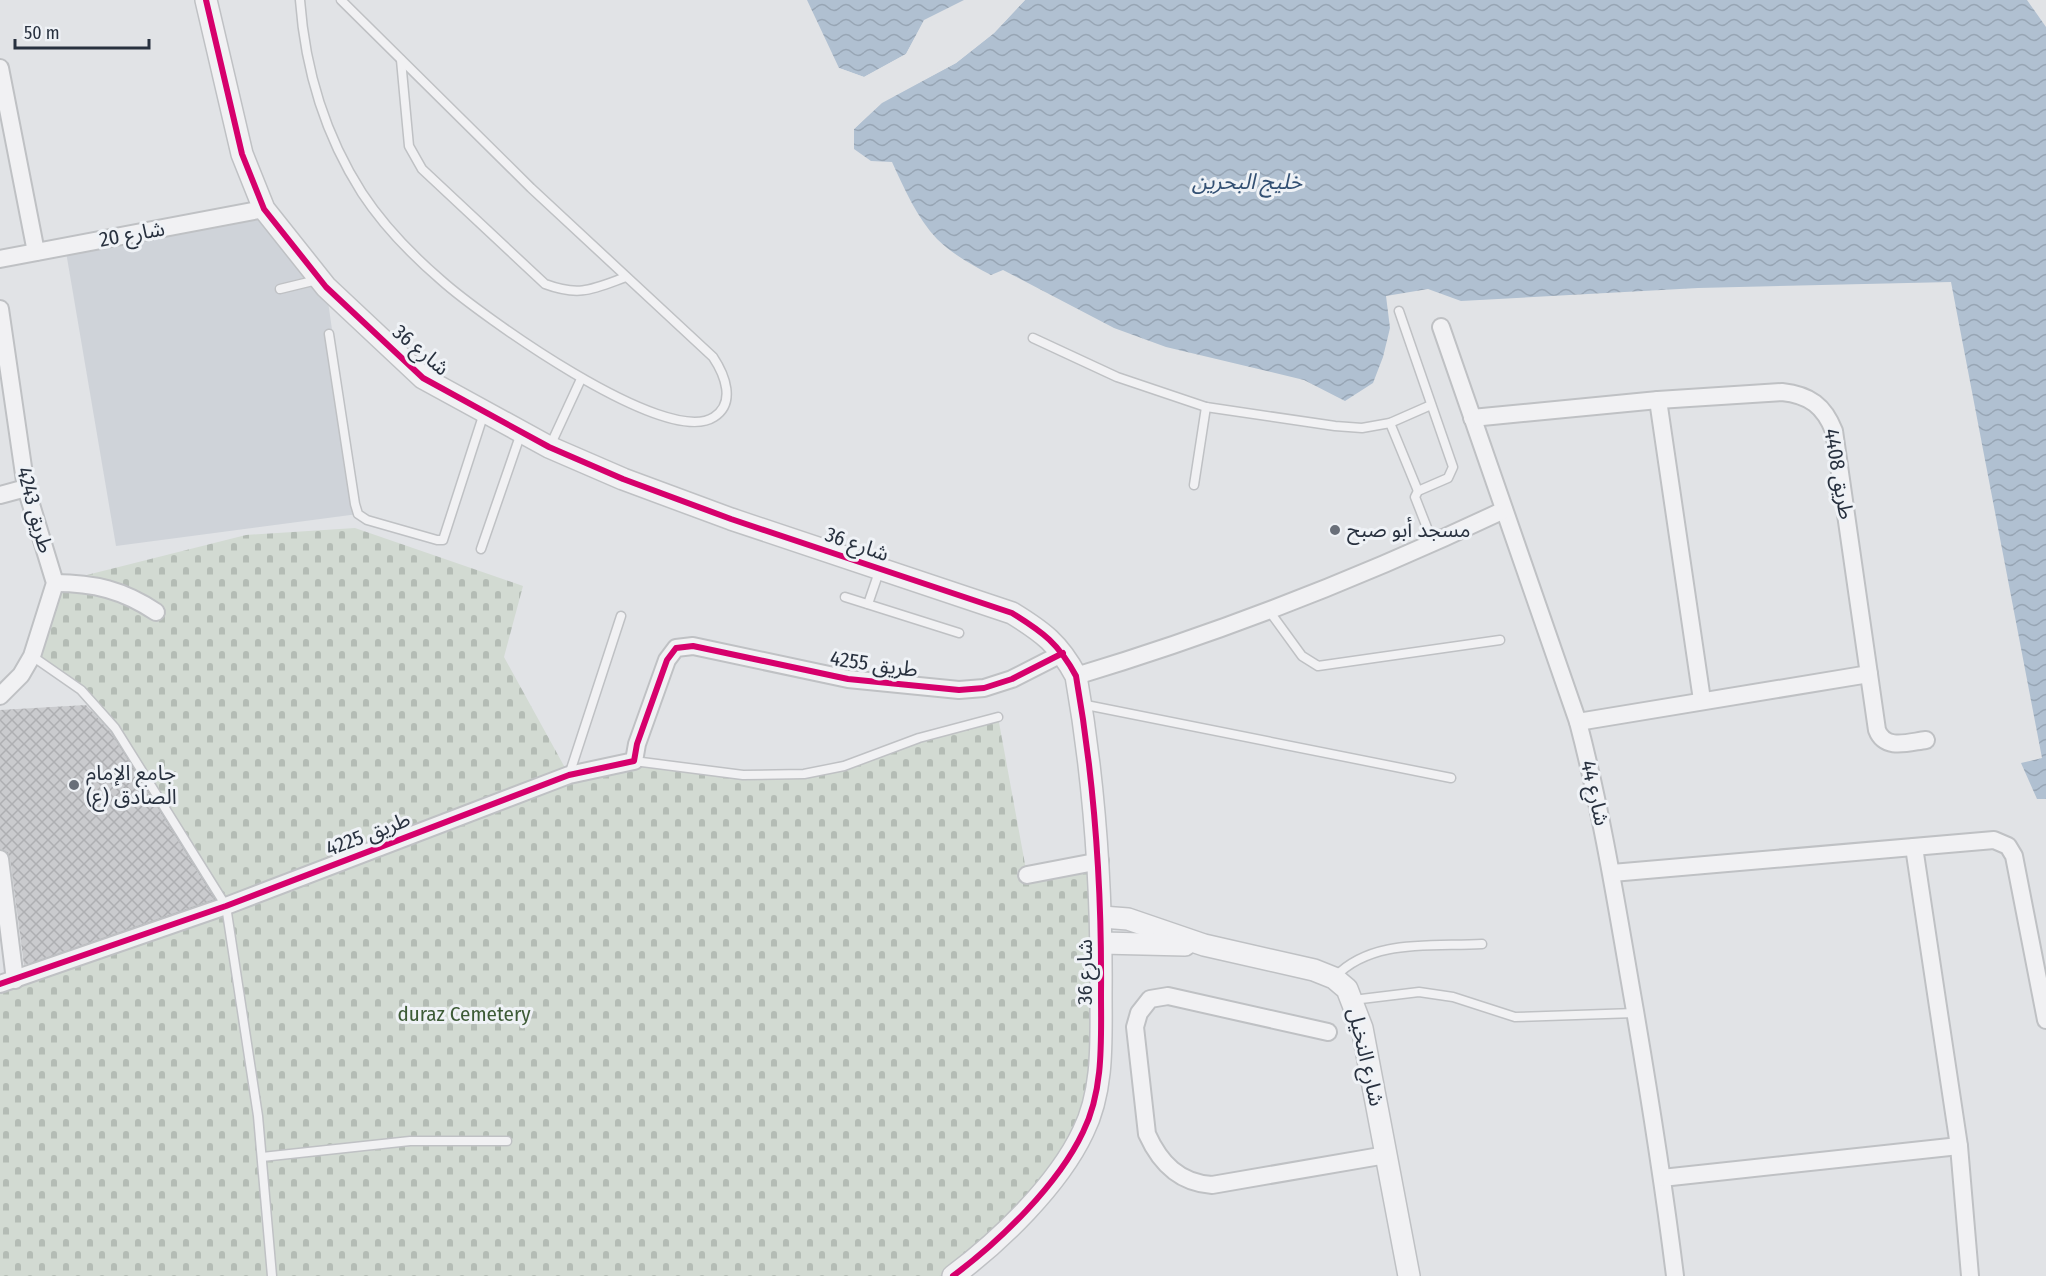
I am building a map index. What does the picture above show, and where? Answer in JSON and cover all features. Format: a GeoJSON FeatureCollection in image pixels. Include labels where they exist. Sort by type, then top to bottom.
{"type":"FeatureCollection","features":[{"type":"Feature","properties":{"kind":"street","name":"شارع 36"},"geometry":{"type":"LineString","coordinates":[[206,0],[242,154],[264,209],[320,279],[423,378],[521,433],[623,479],[731,519],[1012,613],[1046,635],[1063,653],[1076,676],[1081,704],[1100,861],[1101,1059],[1093,1105],[1084,1131],[1054,1181],[953,1276]]}},
{"type":"Feature","properties":{"kind":"street"},"geometry":{"type":"LineString","coordinates":[[0,73],[36,252]]}},
{"type":"Feature","properties":{"kind":"street","name":"شارع 20"},"geometry":{"type":"LineString","coordinates":[[0,259],[264,209]]}},
{"type":"Feature","properties":{"kind":"street","name":"طريق 4243"},"geometry":{"type":"LineString","coordinates":[[0,309],[26,488],[55,583],[32,656],[21,675],[0,696]]}},
{"type":"Feature","properties":{"kind":"street","name":"شارع 44"},"geometry":{"type":"LineString","coordinates":[[1442,327],[1578,722],[1612,873],[1662,1178],[1675,1276]]}},
{"type":"Feature","properties":{"kind":"street","name":"طريق 4408"},"geometry":{"type":"LineString","coordinates":[[1472,418],[1658,400],[1782,392],[1800,394],[1816,402],[1828,415],[1834,431],[1877,730],[1882,740],[1891,744],[1926,740]]}},
{"type":"Feature","properties":{"kind":"street"},"geometry":{"type":"LineString","coordinates":[[1658,400],[1702,700]]}},
{"type":"Feature","properties":{"kind":"street"},"geometry":{"type":"LineString","coordinates":[[0,495],[26,488]]}},
{"type":"Feature","properties":{"kind":"street"},"geometry":{"type":"LineString","coordinates":[[1076,676],[1173,647],[1270,612],[1433,543],[1504,510]]}},
{"type":"Feature","properties":{"kind":"street"},"geometry":{"type":"LineString","coordinates":[[55,583],[86,583],[111,588],[134,598],[156,612]]}},
{"type":"Feature","properties":{"kind":"street","name":"طريق 4255"},"geometry":{"type":"LineString","coordinates":[[634,761],[637,744],[667,660],[676,648],[693,646],[848,679],[959,690],[984,688],[1012,678],[1063,653]]}},
{"type":"Feature","properties":{"kind":"street"},"geometry":{"type":"LineString","coordinates":[[1578,722],[1869,674]]}},
{"type":"Feature","properties":{"kind":"street","name":"طريق 4225"},"geometry":{"type":"LineString","coordinates":[[7,982],[226,906],[568,775],[634,761]]}},
{"type":"Feature","properties":{"kind":"street"},"geometry":{"type":"LineString","coordinates":[[1612,873],[1994,840],[2012,850],[2046,1020]]}},
{"type":"Feature","properties":{"kind":"street"},"geometry":{"type":"LineString","coordinates":[[1914,847],[1959,1146],[1970,1276]]}},
{"type":"Feature","properties":{"kind":"street"},"geometry":{"type":"LineString","coordinates":[[0,859],[7,982]]}},
{"type":"Feature","properties":{"kind":"street"},"geometry":{"type":"LineString","coordinates":[[1027,875],[1100,861]]}},
{"type":"Feature","properties":{"kind":"street"},"geometry":{"type":"LineString","coordinates":[[1102,917],[1140,922],[1204,945],[1288,963],[1334,978]]}},
{"type":"Feature","properties":{"kind":"street"},"geometry":{"type":"LineString","coordinates":[[1102,943],[1204,945]]}},
{"type":"Feature","properties":{"kind":"street","name":"شارع النخيل"},"geometry":{"type":"LineString","coordinates":[[1334,978],[1347,988],[1362,1028],[1408,1276]]}},
{"type":"Feature","properties":{"kind":"street"},"geometry":{"type":"LineString","coordinates":[[1328,1032],[1168,996],[1150,999],[1139,1013],[1135,1027],[1147,1134],[1163,1164],[1188,1180],[1212,1185],[1386,1155]]}},
{"type":"Feature","properties":{"kind":"street"},"geometry":{"type":"LineString","coordinates":[[1662,1178],[1959,1146]]}},
{"type":"Feature","properties":{"kind":"lane"},"geometry":{"type":"LineString","coordinates":[[300,0],[307,54],[316,93],[342,158],[364,195],[387,226],[441,281],[471,305],[581,379],[632,405],[692,422],[711,419],[722,411],[726,402],[724,378],[713,357],[531,188],[341,0]]}},
{"type":"Feature","properties":{"kind":"lane"},"geometry":{"type":"LineString","coordinates":[[401,60],[409,146],[423,169],[545,284],[567,292],[578,291],[626,276]]}},
{"type":"Feature","properties":{"kind":"lane"},"geometry":{"type":"LineString","coordinates":[[280,289],[320,279]]}},
{"type":"Feature","properties":{"kind":"lane"},"geometry":{"type":"LineString","coordinates":[[1399,311],[1452,471],[1448,478],[1418,491]]}},
{"type":"Feature","properties":{"kind":"lane"},"geometry":{"type":"LineString","coordinates":[[329,334],[355,504],[358,514],[367,520],[443,540],[484,413]]}},
{"type":"Feature","properties":{"kind":"lane"},"geometry":{"type":"LineString","coordinates":[[1033,338],[1117,377],[1206,407],[1348,428],[1390,423],[1431,405]]}},
{"type":"Feature","properties":{"kind":"lane"},"geometry":{"type":"LineString","coordinates":[[549,447],[581,379]]}},
{"type":"Feature","properties":{"kind":"lane"},"geometry":{"type":"LineString","coordinates":[[1194,485],[1206,407]]}},
{"type":"Feature","properties":{"kind":"lane"},"geometry":{"type":"LineString","coordinates":[[1390,423],[1418,491],[1416,501],[1433,543]]}},
{"type":"Feature","properties":{"kind":"lane"},"geometry":{"type":"LineString","coordinates":[[481,549],[521,433]]}},
{"type":"Feature","properties":{"kind":"lane"},"geometry":{"type":"LineString","coordinates":[[868,604],[880,569]]}},
{"type":"Feature","properties":{"kind":"lane"},"geometry":{"type":"LineString","coordinates":[[845,597],[958,633]]}},
{"type":"Feature","properties":{"kind":"lane"},"geometry":{"type":"LineString","coordinates":[[1270,612],[1302,656],[1318,666],[1500,640]]}},
{"type":"Feature","properties":{"kind":"lane"},"geometry":{"type":"LineString","coordinates":[[568,775],[621,616]]}},
{"type":"Feature","properties":{"kind":"lane"},"geometry":{"type":"LineString","coordinates":[[32,656],[81,690],[115,728],[226,906],[249,1046],[262,1157],[272,1276]]}},
{"type":"Feature","properties":{"kind":"lane"},"geometry":{"type":"LineString","coordinates":[[1081,704],[1451,778]]}},
{"type":"Feature","properties":{"kind":"lane"},"geometry":{"type":"LineString","coordinates":[[634,761],[743,775],[804,774],[844,766],[919,738],[998,717]]}},
{"type":"Feature","properties":{"kind":"lane"},"geometry":{"type":"LineString","coordinates":[[1334,978],[1351,962],[1383,949],[1482,944]]}},
{"type":"Feature","properties":{"kind":"lane"},"geometry":{"type":"LineString","coordinates":[[1353,1000],[1419,992],[1454,997],[1515,1017],[1635,1013]]}},
{"type":"Feature","properties":{"kind":"lane"},"geometry":{"type":"LineString","coordinates":[[262,1157],[410,1141],[507,1141]]}},
{"type":"Feature","properties":{"kind":"shaded area"},"geometry":{"type":"Polygon","coordinates":[[[264,209],[326,287],[358,514],[116,546],[65,246],[264,209]]]}},
{"type":"Feature","properties":{"kind":"green space","name":"duraz Cemetery"},"geometry":{"type":"Polygon","coordinates":[[[355,528],[523,586],[504,657],[569,775],[634,761],[707,771],[804,774],[998,717],[1027,875],[1100,861],[1102,917],[1084,1131],[1025,1211],[940,1276],[0,1276],[0,984],[226,906],[96,705],[32,656],[55,583],[246,535],[355,528]]]}},
{"type":"Feature","properties":{"kind":"water"},"geometry":{"type":"Polygon","coordinates":[[[807,0],[964,0],[924,20],[906,54],[864,77],[839,68],[807,0]]]}},
{"type":"Feature","properties":{"kind":"water","name":"خليج البحرين"},"geometry":{"type":"Polygon","coordinates":[[[1025,0],[2027,0],[2046,27],[2046,799],[2037,799],[2021,763],[2042,758],[1951,282],[1698,288],[1461,301],[1428,289],[1386,296],[1390,328],[1383,357],[1373,383],[1345,401],[1304,380],[1166,347],[1114,328],[1003,270],[991,275],[962,259],[937,239],[923,222],[892,162],[871,161],[854,149],[854,129],[882,103],[956,63],[994,33],[1025,0]]]}},
{"type":"Feature","properties":{"kind":"pier"},"geometry":{"type":"Polygon","coordinates":[[[967,0],[926,23],[908,56],[865,80],[840,72],[839,68],[864,77],[906,54],[924,21],[967,0]]]}},
{"type":"Feature","properties":{"kind":"pier"},"geometry":{"type":"Polygon","coordinates":[[[1021,0],[1025,0],[994,33],[956,63],[882,102],[854,129],[854,126],[880,100],[954,60],[992,31],[1021,0]]]}},
{"type":"Feature","properties":{"kind":"building","name":"جامع الإمام الصادق (ع)"},"geometry":{"type":"Polygon","coordinates":[[[86,705],[110,732],[214,899],[24,965],[10,858],[8,852],[0,849],[0,710],[86,705]]]}},
{"type":"Feature","properties":{"kind":"cycle path"},"geometry":{"type":"LineString","coordinates":[[206,0],[242,154],[264,209],[326,287],[423,378],[549,447],[623,479],[731,519],[1012,613],[1033,626],[1049,640],[1070,665],[1076,676],[1083,716],[1093,795],[1099,874],[1101,1046],[1095,1099],[1090,1116],[1072,1152],[1043,1192],[990,1246],[953,1276]]}},
{"type":"Feature","properties":{"kind":"cycle path"},"geometry":{"type":"LineString","coordinates":[[0,984],[226,906],[569,775],[634,761],[637,744],[667,660],[676,648],[693,646],[848,679],[959,690],[984,688],[1012,679],[1063,653]]}},
{"type":"Feature","properties":{"kind":"place","name":"مسجد أبو صبح"},"geometry":{"type":"Point","coordinates":[1335,530]}},
{"type":"Feature","properties":{"kind":"place","name":"جامع الإمام الصادق (ع)"},"geometry":{"type":"Point","coordinates":[74,785]}}]}
